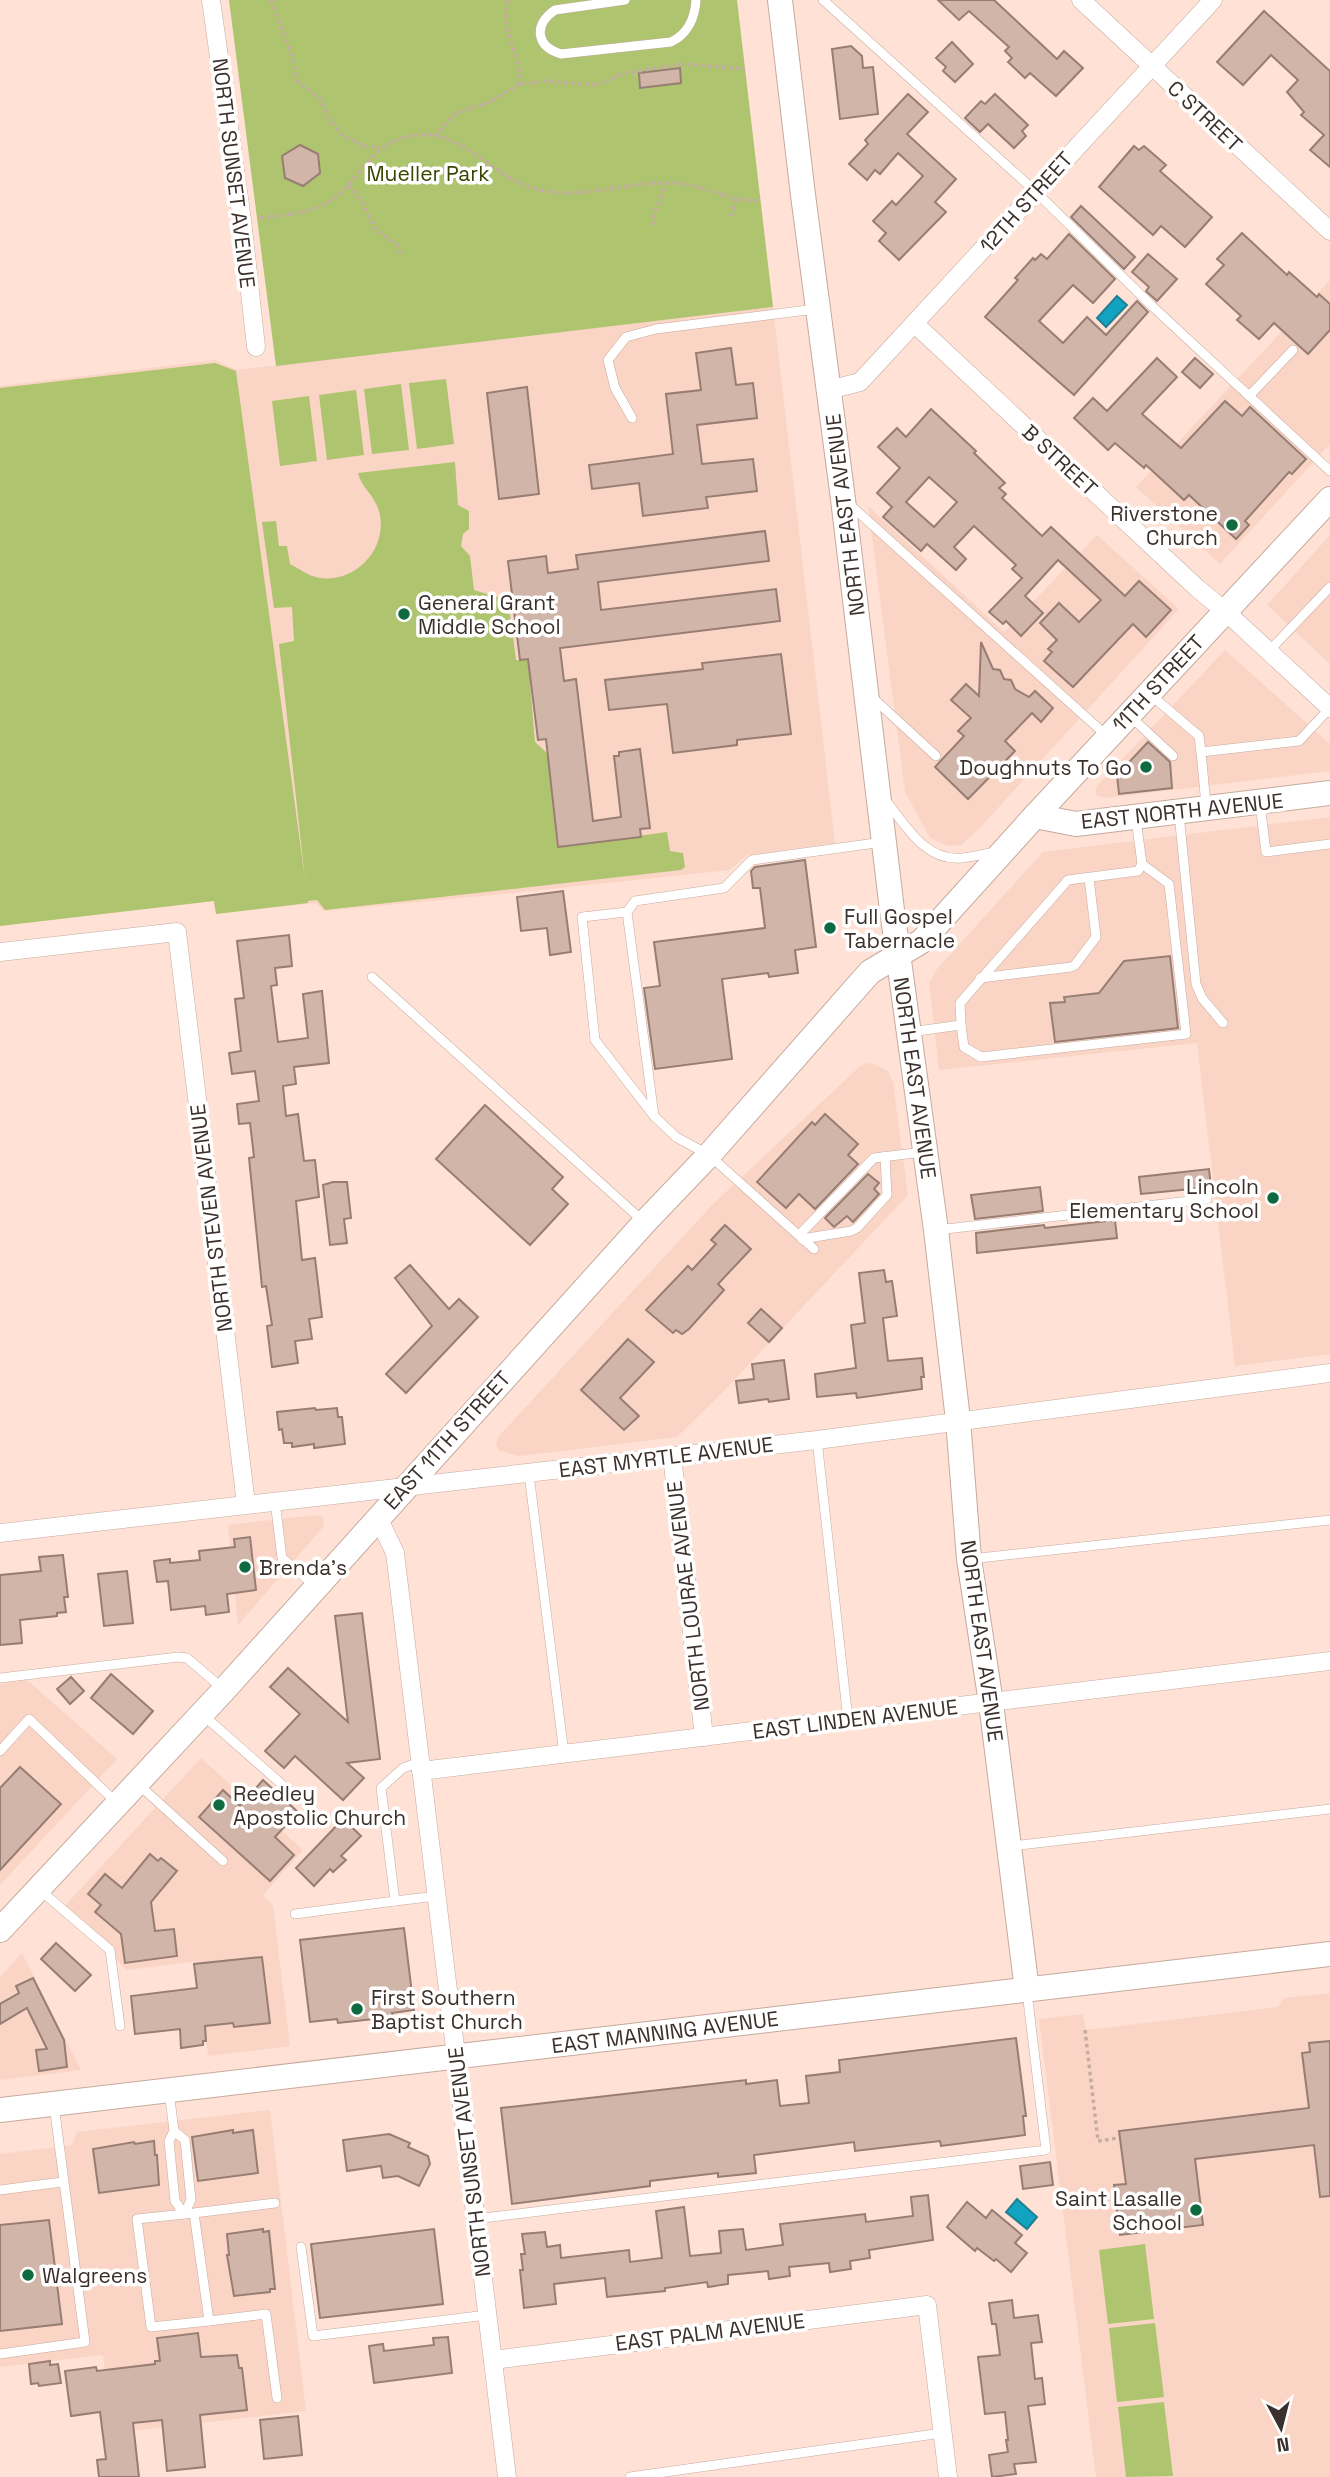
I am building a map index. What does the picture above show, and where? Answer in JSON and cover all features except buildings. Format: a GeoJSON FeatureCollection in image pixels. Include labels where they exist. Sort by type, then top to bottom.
{"type":"FeatureCollection","features":[{"type":"Feature","properties":{"kind":"main road","name":"NORTH EAST AVENUE"},"geometry":{"type":"LineString","coordinates":[[779,0],[844,499],[898,956],[936,1230],[958,1420],[969,1559],[991,1703],[1027,1990]]}},
{"type":"Feature","properties":{"kind":"main road","name":"11TH STREET"},"geometry":{"type":"LineString","coordinates":[[898,956],[922,941],[1330,499]]}},
{"type":"Feature","properties":{"kind":"main road","name":"EAST NORTH AVENUE"},"geometry":{"type":"LineString","coordinates":[[1035,816],[1076,824],[1330,793]]}},
{"type":"Feature","properties":{"kind":"main road","name":"EAST 11TH STREET"},"geometry":{"type":"LineString","coordinates":[[0,1930],[119,1804],[645,1222],[709,1155],[870,972],[898,956]]}},
{"type":"Feature","properties":{"kind":"main road","name":"EAST MANNING AVENUE"},"geometry":{"type":"LineString","coordinates":[[0,2110],[1330,1954]]}},
{"type":"Feature","properties":{"kind":"street","name":"NORTH SUNSET AVENUE"},"geometry":{"type":"LineString","coordinates":[[211,0],[242,220],[256,347]]}},
{"type":"Feature","properties":{"kind":"street","name":"C STREET"},"geometry":{"type":"LineString","coordinates":[[1081,0],[1330,231]]}},
{"type":"Feature","properties":{"kind":"street","name":"12TH STREET"},"geometry":{"type":"LineString","coordinates":[[830,390],[860,382],[1213,0]]}},
{"type":"Feature","properties":{"kind":"street","name":"B STREET"},"geometry":{"type":"LineString","coordinates":[[915,324],[1197,588],[1330,708]]}},
{"type":"Feature","properties":{"kind":"street","name":"NORTH STEVEN AVENUE"},"geometry":{"type":"LineString","coordinates":[[0,952],[177,932],[246,1504]]}},
{"type":"Feature","properties":{"kind":"street","name":"EAST MYRTLE AVENUE"},"geometry":{"type":"LineString","coordinates":[[0,1533],[817,1440],[1330,1373]]}},
{"type":"Feature","properties":{"kind":"street","name":"NORTH LOURAE AVENUE"},"geometry":{"type":"LineString","coordinates":[[671,1456],[705,1737]]}},
{"type":"Feature","properties":{"kind":"street","name":"NORTH SUNSET AVENUE"},"geometry":{"type":"LineString","coordinates":[[379,1517],[395,1553],[507,2477]]}},
{"type":"Feature","properties":{"kind":"street","name":"EAST LINDEN AVENUE"},"geometry":{"type":"LineString","coordinates":[[420,1767],[564,1754],[1330,1661]]}},
{"type":"Feature","properties":{"kind":"street","name":"EAST PALM AVENUE"},"geometry":{"type":"LineString","coordinates":[[493,2360],[927,2305],[943,2433]]}},
{"type":"Feature","properties":{"kind":"street"},"geometry":{"type":"LineString","coordinates":[[943,2433],[948,2477]]}},
{"type":"Feature","properties":{"kind":"lane"},"geometry":{"type":"LineString","coordinates":[[625,0],[555,10],[547,15],[542,23],[541,39],[545,47],[561,54],[671,42],[679,38],[691,22],[696,0]]}},
{"type":"Feature","properties":{"kind":"lane"},"geometry":{"type":"LineString","coordinates":[[823,0],[1035,191],[1152,306],[1330,471]]}},
{"type":"Feature","properties":{"kind":"lane"},"geometry":{"type":"LineString","coordinates":[[632,418],[615,388],[608,360],[626,337],[656,329],[818,309]]}},
{"type":"Feature","properties":{"kind":"lane"},"geometry":{"type":"LineString","coordinates":[[1250,395],[1293,350]]}},
{"type":"Feature","properties":{"kind":"lane"},"geometry":{"type":"LineString","coordinates":[[844,499],[1108,737]]}},
{"type":"Feature","properties":{"kind":"lane"},"geometry":{"type":"LineString","coordinates":[[1269,651],[1330,587]]}},
{"type":"Feature","properties":{"kind":"lane"},"geometry":{"type":"LineString","coordinates":[[866,692],[936,756]]}},
{"type":"Feature","properties":{"kind":"lane"},"geometry":{"type":"LineString","coordinates":[[1149,693],[1199,736],[1207,809]]}},
{"type":"Feature","properties":{"kind":"lane"},"geometry":{"type":"LineString","coordinates":[[1201,752],[1299,741],[1330,708]]}},
{"type":"Feature","properties":{"kind":"lane"},"geometry":{"type":"LineString","coordinates":[[1129,715],[1173,756]]}},
{"type":"Feature","properties":{"kind":"lane"},"geometry":{"type":"LineString","coordinates":[[878,790],[918,843],[940,855],[960,859],[1004,850]]}},
{"type":"Feature","properties":{"kind":"lane"},"geometry":{"type":"LineString","coordinates":[[1260,803],[1266,852],[1330,844]]}},
{"type":"Feature","properties":{"kind":"lane"},"geometry":{"type":"LineString","coordinates":[[1179,813],[1196,984],[1202,999],[1223,1023]]}},
{"type":"Feature","properties":{"kind":"lane"},"geometry":{"type":"LineString","coordinates":[[1136,818],[1142,864],[1138,871],[1068,880],[960,1003],[964,1047],[981,1057],[1186,1034],[1169,884],[1142,864]]}},
{"type":"Feature","properties":{"kind":"lane"},"geometry":{"type":"LineString","coordinates":[[654,1116],[627,912],[635,901],[723,888],[752,860],[884,842]]}},
{"type":"Feature","properties":{"kind":"lane"},"geometry":{"type":"LineString","coordinates":[[980,978],[1075,965],[1096,937],[1089,878]]}},
{"type":"Feature","properties":{"kind":"lane"},"geometry":{"type":"LineString","coordinates":[[627,912],[582,917],[594,1040],[654,1116],[676,1137],[709,1155],[814,1249]]}},
{"type":"Feature","properties":{"kind":"lane"},"geometry":{"type":"LineString","coordinates":[[372,977],[645,1222]]}},
{"type":"Feature","properties":{"kind":"lane"},"geometry":{"type":"LineString","coordinates":[[908,1032],[961,1025]]}},
{"type":"Feature","properties":{"kind":"lane"},"geometry":{"type":"LineString","coordinates":[[800,1237],[870,1161],[885,1156],[925,1152]]}},
{"type":"Feature","properties":{"kind":"lane"},"geometry":{"type":"LineString","coordinates":[[800,1237],[857,1228],[887,1195],[885,1156]]}},
{"type":"Feature","properties":{"kind":"lane"},"geometry":{"type":"LineString","coordinates":[[936,1230],[1207,1199]]}},
{"type":"Feature","properties":{"kind":"lane"},"geometry":{"type":"LineString","coordinates":[[817,1440],[848,1720]]}},
{"type":"Feature","properties":{"kind":"lane"},"geometry":{"type":"LineString","coordinates":[[529,1474],[564,1754]]}},
{"type":"Feature","properties":{"kind":"lane"},"geometry":{"type":"LineString","coordinates":[[275,1501],[282,1559],[316,1587]]}},
{"type":"Feature","properties":{"kind":"lane"},"geometry":{"type":"LineString","coordinates":[[969,1559],[1330,1520]]}},
{"type":"Feature","properties":{"kind":"lane"},"geometry":{"type":"LineString","coordinates":[[0,1678],[178,1657],[187,1658],[224,1689]]}},
{"type":"Feature","properties":{"kind":"lane"},"geometry":{"type":"LineString","coordinates":[[201,1714],[294,1795]]}},
{"type":"Feature","properties":{"kind":"lane"},"geometry":{"type":"LineString","coordinates":[[0,1751],[29,1719],[119,1804]]}},
{"type":"Feature","properties":{"kind":"lane"},"geometry":{"type":"LineString","coordinates":[[395,1901],[381,1788],[402,1768],[420,1767]]}},
{"type":"Feature","properties":{"kind":"lane"},"geometry":{"type":"LineString","coordinates":[[137,1783],[223,1861]]}},
{"type":"Feature","properties":{"kind":"lane"},"geometry":{"type":"LineString","coordinates":[[1008,1847],[1330,1809]]}},
{"type":"Feature","properties":{"kind":"lane"},"geometry":{"type":"LineString","coordinates":[[38,1889],[110,1950],[120,2025]]}},
{"type":"Feature","properties":{"kind":"lane"},"geometry":{"type":"LineString","coordinates":[[295,1914],[437,1896]]}},
{"type":"Feature","properties":{"kind":"lane"},"geometry":{"type":"LineString","coordinates":[[475,2219],[1046,2150],[1027,1990]]}},
{"type":"Feature","properties":{"kind":"lane"},"geometry":{"type":"LineString","coordinates":[[169,2090],[174,2132],[169,2141],[176,2201],[189,2214]]}},
{"type":"Feature","properties":{"kind":"lane"},"geometry":{"type":"LineString","coordinates":[[0,2354],[85,2342],[53,2104]]}},
{"type":"Feature","properties":{"kind":"lane"},"geometry":{"type":"LineString","coordinates":[[174,2132],[185,2140],[191,2200],[189,2214],[209,2321]]}},
{"type":"Feature","properties":{"kind":"lane"},"geometry":{"type":"LineString","coordinates":[[0,2190],[62,2182]]}},
{"type":"Feature","properties":{"kind":"lane"},"geometry":{"type":"LineString","coordinates":[[275,2203],[137,2219],[151,2328],[265,2314],[277,2398]]}},
{"type":"Feature","properties":{"kind":"lane"},"geometry":{"type":"LineString","coordinates":[[301,2247],[313,2336],[487,2315]]}},
{"type":"Feature","properties":{"kind":"lane"},"geometry":{"type":"LineString","coordinates":[[630,2477],[943,2433]]}},
{"type":"Feature","properties":{"kind":"path"},"geometry":{"type":"LineString","coordinates":[[271,0],[290,50],[298,82],[319,97],[331,122],[343,136],[364,146],[382,148]]}},
{"type":"Feature","properties":{"kind":"path"},"geometry":{"type":"LineString","coordinates":[[508,0],[505,23],[519,65],[520,84]]}},
{"type":"Feature","properties":{"kind":"path"},"geometry":{"type":"LineString","coordinates":[[434,136],[456,113],[467,107],[490,102],[520,84],[546,81],[596,85],[633,71],[684,64],[745,69]]}},
{"type":"Feature","properties":{"kind":"path"},"geometry":{"type":"LineString","coordinates":[[242,220],[315,209],[330,201],[348,185],[382,148],[405,137],[419,135],[434,136],[461,146],[499,173],[535,189],[573,194],[665,183],[696,186],[736,200],[760,200]]}},
{"type":"Feature","properties":{"kind":"path"},"geometry":{"type":"LineString","coordinates":[[653,225],[653,214],[664,193],[665,183]]}},
{"type":"Feature","properties":{"kind":"path"},"geometry":{"type":"LineString","coordinates":[[348,185],[361,200],[375,229],[397,245],[401,254]]}},
{"type":"Feature","properties":{"kind":"path"},"geometry":{"type":"LineString","coordinates":[[731,216],[736,200]]}},
{"type":"Feature","properties":{"kind":"path"},"geometry":{"type":"LineString","coordinates":[[1085,2030],[1098,2141],[1118,2138]]}},
{"type":"Feature","properties":{"kind":"shaded area"},"geometry":{"type":"Polygon","coordinates":[[[1330,280],[1330,444],[1220,564],[1136,487],[1330,280]]]}},
{"type":"Feature","properties":{"kind":"shaded area","name":"General Grant Middle School"},"geometry":{"type":"Polygon","coordinates":[[[773,307],[835,843],[747,855],[730,870],[503,894],[324,911],[315,903],[216,914],[213,901],[0,926],[0,386],[215,360],[237,370],[773,307]]]}},
{"type":"Feature","properties":{"kind":"shaded area"},"geometry":{"type":"Polygon","coordinates":[[[868,506],[1004,632],[1097,535],[1179,609],[977,831],[961,845],[948,846],[930,838],[905,792],[868,506]]]}},
{"type":"Feature","properties":{"kind":"shaded area"},"geometry":{"type":"Polygon","coordinates":[[[1330,535],[1330,664],[1267,605],[1330,535]]]}},
{"type":"Feature","properties":{"kind":"shaded area"},"geometry":{"type":"Polygon","coordinates":[[[1225,650],[1330,744],[1330,771],[1106,798],[1097,796],[1095,791],[1098,785],[1225,650]]]}},
{"type":"Feature","properties":{"kind":"shaded area"},"geometry":{"type":"Polygon","coordinates":[[[1330,817],[1330,1354],[1235,1366],[1197,1043],[939,1070],[929,983],[937,969],[1043,852],[1330,817]]]}},
{"type":"Feature","properties":{"kind":"shaded area"},"geometry":{"type":"Polygon","coordinates":[[[872,1063],[888,1071],[893,1083],[908,1195],[721,1394],[677,1437],[520,1456],[499,1451],[496,1444],[498,1437],[713,1204],[858,1068],[872,1063]]]}},
{"type":"Feature","properties":{"kind":"shaded area"},"geometry":{"type":"Polygon","coordinates":[[[315,1515],[323,1517],[324,1526],[238,1625],[228,1525],[315,1515]]]}},
{"type":"Feature","properties":{"kind":"shaded area"},"geometry":{"type":"Polygon","coordinates":[[[27,1680],[117,1759],[0,1885],[0,1684],[27,1680]]]}},
{"type":"Feature","properties":{"kind":"shaded area"},"geometry":{"type":"Polygon","coordinates":[[[201,1758],[303,1850],[263,1895],[273,1906],[290,2046],[208,2056],[199,1961],[127,1970],[62,1909],[201,1758]]]}},
{"type":"Feature","properties":{"kind":"shaded area"},"geometry":{"type":"Polygon","coordinates":[[[22,1953],[81,2070],[0,2080],[0,1977],[22,1953]]]}},
{"type":"Feature","properties":{"kind":"shaded area","name":"Saint Lasalle School"},"geometry":{"type":"Polygon","coordinates":[[[1330,1993],[1330,2477],[1096,2477],[1039,2019],[1083,2014],[1086,2030],[1278,2007],[1284,1998],[1330,1993]]]}},
{"type":"Feature","properties":{"kind":"shaded area"},"geometry":{"type":"Polygon","coordinates":[[[270,2110],[306,2411],[113,2433],[103,2355],[0,2367],[0,2154],[72,2145],[77,2132],[270,2110]]]}},
{"type":"Feature","properties":{"kind":"green space","name":"Mueller Park"},"geometry":{"type":"Polygon","coordinates":[[[229,0],[737,0],[773,307],[276,366],[229,0]]]}},
{"type":"Feature","properties":{"kind":"green space"},"geometry":{"type":"Polygon","coordinates":[[[215,363],[236,371],[305,879],[279,644],[294,641],[292,607],[274,608],[262,522],[276,521],[279,546],[287,546],[290,564],[320,578],[346,575],[367,560],[379,537],[381,524],[377,506],[358,473],[455,462],[458,505],[469,511],[469,529],[463,534],[461,546],[470,556],[474,590],[508,600],[516,660],[533,660],[537,682],[530,683],[535,742],[547,753],[554,753],[548,761],[557,847],[667,832],[670,851],[683,853],[685,867],[681,870],[325,910],[317,900],[216,914],[214,901],[0,926],[0,388],[215,363]]]}},
{"type":"Feature","properties":{"kind":"green space"},"geometry":{"type":"Polygon","coordinates":[[[446,379],[454,444],[417,449],[409,383],[446,379]]]}},
{"type":"Feature","properties":{"kind":"green space"},"geometry":{"type":"Polygon","coordinates":[[[401,384],[409,450],[372,454],[364,389],[401,384]]]}},
{"type":"Feature","properties":{"kind":"green space"},"geometry":{"type":"Polygon","coordinates":[[[356,390],[364,455],[327,460],[319,395],[356,390]]]}},
{"type":"Feature","properties":{"kind":"green space"},"geometry":{"type":"Polygon","coordinates":[[[309,396],[317,461],[280,466],[272,401],[309,396]]]}},
{"type":"Feature","properties":{"kind":"green space"},"geometry":{"type":"Polygon","coordinates":[[[1145,2244],[1154,2319],[1108,2324],[1099,2250],[1145,2244]]]}},
{"type":"Feature","properties":{"kind":"green space"},"geometry":{"type":"Polygon","coordinates":[[[1155,2323],[1164,2397],[1117,2402],[1109,2328],[1155,2323]]]}},
{"type":"Feature","properties":{"kind":"green space"},"geometry":{"type":"Polygon","coordinates":[[[1164,2402],[1173,2476],[1126,2477],[1118,2407],[1164,2402]]]}},
{"type":"Feature","properties":{"kind":"water"},"geometry":{"type":"Polygon","coordinates":[[[1117,296],[1127,305],[1106,327],[1097,318],[1117,296]]]}},
{"type":"Feature","properties":{"kind":"water"},"geometry":{"type":"Polygon","coordinates":[[[1017,2199],[1037,2217],[1027,2229],[1006,2212],[1017,2199]]]}},
{"type":"Feature","properties":{"kind":"place","name":"Riverstone Church"},"geometry":{"type":"Point","coordinates":[1232,525]}},
{"type":"Feature","properties":{"kind":"place","name":"General Grant Middle School"},"geometry":{"type":"Point","coordinates":[404,614]}},
{"type":"Feature","properties":{"kind":"place","name":"Doughnuts To Go"},"geometry":{"type":"Point","coordinates":[1146,767]}},
{"type":"Feature","properties":{"kind":"place","name":"Full Gospel Tabernacle"},"geometry":{"type":"Point","coordinates":[830,928]}},
{"type":"Feature","properties":{"kind":"place","name":"Lincoln Elementary School"},"geometry":{"type":"Point","coordinates":[1273,1198]}},
{"type":"Feature","properties":{"kind":"place","name":"Brenda's"},"geometry":{"type":"Point","coordinates":[245,1567]}},
{"type":"Feature","properties":{"kind":"place","name":"Reedley Apostolic Church"},"geometry":{"type":"Point","coordinates":[219,1805]}},
{"type":"Feature","properties":{"kind":"place","name":"First Southern Baptist Church"},"geometry":{"type":"Point","coordinates":[357,2009]}},
{"type":"Feature","properties":{"kind":"place","name":"Saint Lasalle School"},"geometry":{"type":"Point","coordinates":[1196,2210]}},
{"type":"Feature","properties":{"kind":"place","name":"Walgreens"},"geometry":{"type":"Point","coordinates":[28,2275]}}]}
